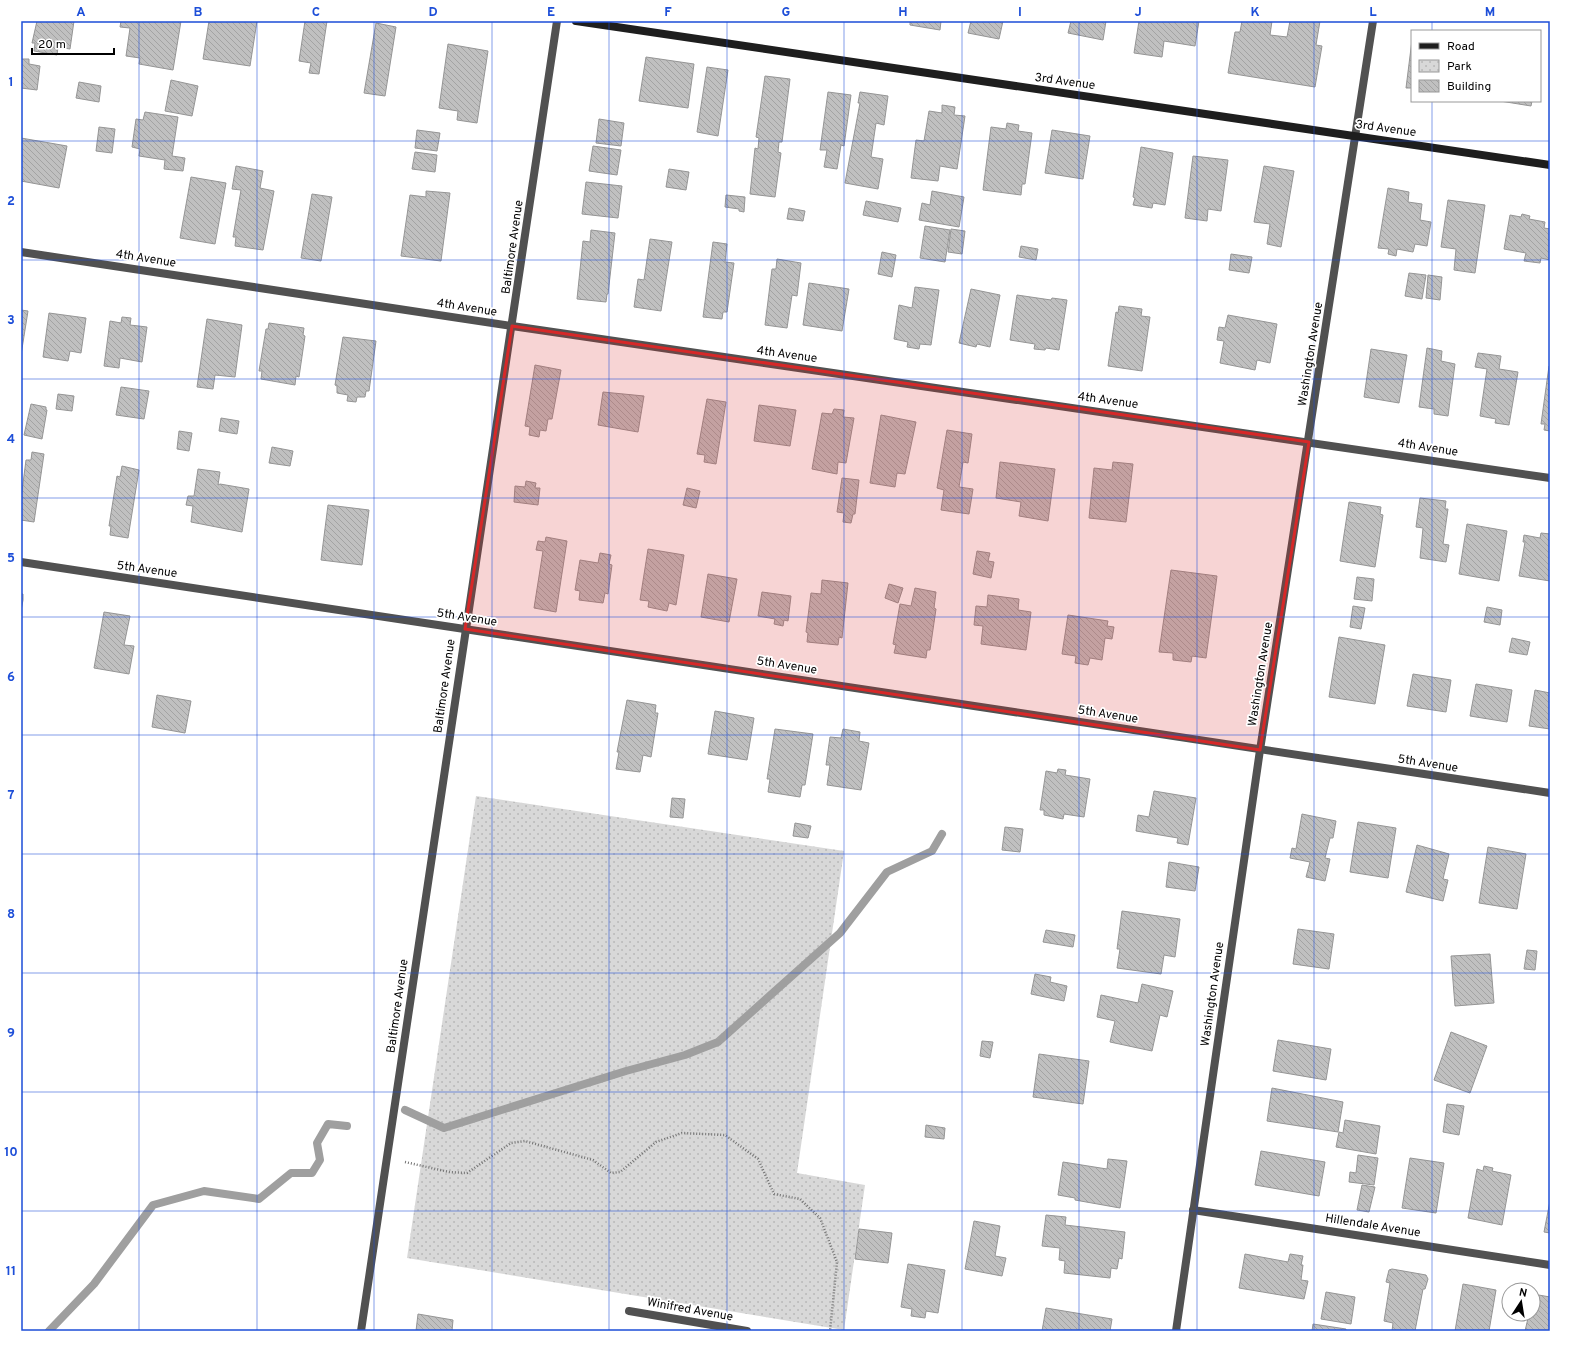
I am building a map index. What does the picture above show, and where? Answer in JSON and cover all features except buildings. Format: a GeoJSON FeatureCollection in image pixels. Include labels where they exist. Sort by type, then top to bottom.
{"type":"FeatureCollection","features":[{"type":"Feature","properties":{"kind":"street","name":"Baltimore Avenue"},"geometry":{"type":"LineString","coordinates":[[361,1331],[557,21]]}},
{"type":"Feature","properties":{"kind":"street","name":"3rd Avenue"},"geometry":{"type":"LineString","coordinates":[[576,21],[1550,165]]}},
{"type":"Feature","properties":{"kind":"street","name":"Washington Avenue"},"geometry":{"type":"LineString","coordinates":[[1176,1331],[1260,750],[1309,442],[1373,21]]}},
{"type":"Feature","properties":{"kind":"street","name":"4th Avenue"},"geometry":{"type":"LineString","coordinates":[[21,252],[512,326],[1550,478]]}},
{"type":"Feature","properties":{"kind":"street","name":"5th Avenue"},"geometry":{"type":"LineString","coordinates":[[21,562],[1550,793]]}},
{"type":"Feature","properties":{"kind":"street","name":"Hillendale Avenue"},"geometry":{"type":"LineString","coordinates":[[1193,1210],[1550,1264]]}},
{"type":"Feature","properties":{"kind":"street","name":"Winifred Avenue"},"geometry":{"type":"LineString","coordinates":[[629,1311],[747,1331]]}},
{"type":"Feature","properties":{"kind":"path"},"geometry":{"type":"LineString","coordinates":[[387,1157],[449,1172],[467,1173],[511,1143],[525,1141],[593,1160],[611,1173],[620,1172],[656,1142],[682,1133],[725,1135],[758,1159],[774,1194],[800,1199],[820,1218],[837,1262],[830,1331]]}},
{"type":"Feature","properties":{"kind":"highlighted area"},"geometry":{"type":"Polygon","coordinates":[[[512,326],[1309,442],[1260,750],[465,629],[512,326]]]}},
{"type":"Feature","properties":{"kind":"green space"},"geometry":{"type":"Polygon","coordinates":[[[476,796],[844,851],[797,1173],[865,1185],[844,1330],[407,1258],[476,796]]]}},
{"type":"Feature","properties":{"kind":"waterway"},"geometry":{"type":"LineString","coordinates":[[405,1110],[444,1128],[626,1071],[685,1055],[718,1042],[840,933],[887,872],[932,851],[942,834]]}},
{"type":"Feature","properties":{"kind":"waterway"},"geometry":{"type":"LineString","coordinates":[[49,1331],[94,1284],[153,1205],[204,1191],[259,1199],[291,1173],[312,1173],[320,1160],[317,1143],[328,1124],[347,1126]]}}]}
